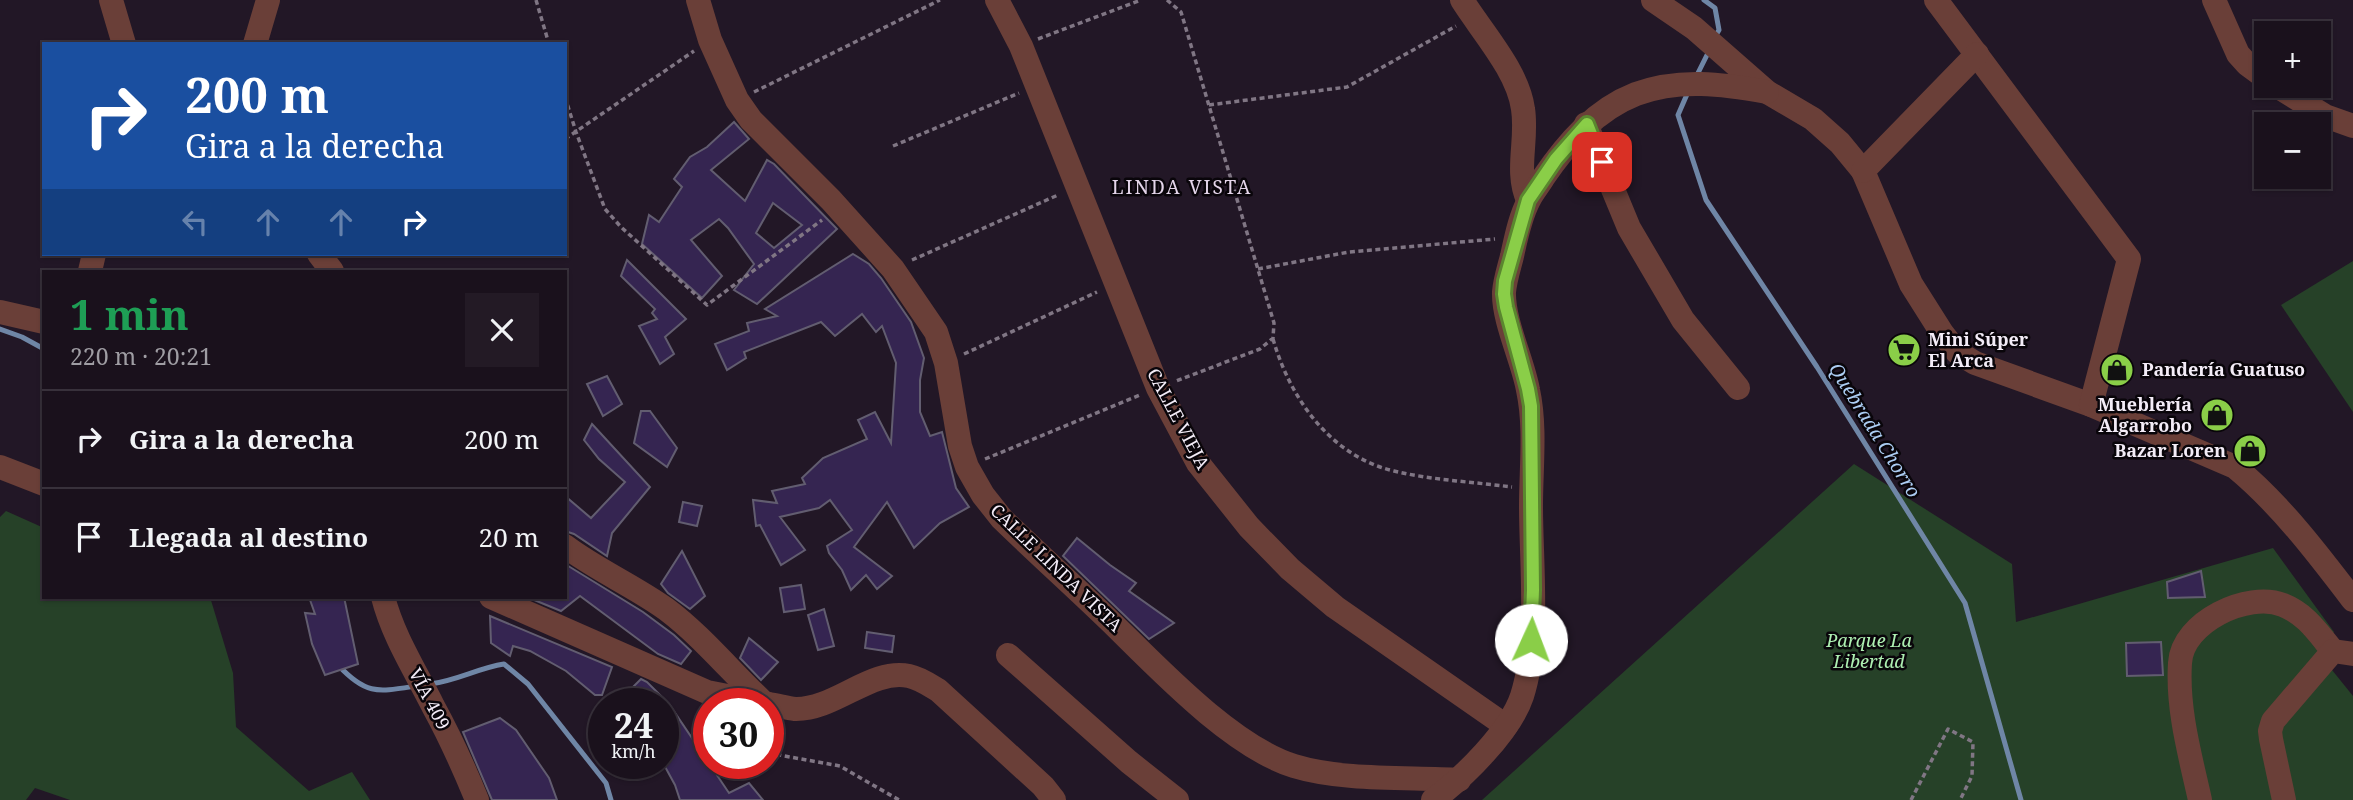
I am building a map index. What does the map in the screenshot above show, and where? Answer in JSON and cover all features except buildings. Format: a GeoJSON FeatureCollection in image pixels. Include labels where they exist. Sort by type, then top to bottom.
{"type":"FeatureCollection","features":[{"type":"Feature","properties":{"kind":"street"},"geometry":{"type":"LineString","coordinates":[[111,0],[123,42]]}},
{"type":"Feature","properties":{"kind":"street"},"geometry":{"type":"LineString","coordinates":[[255,42],[268,0]]}},
{"type":"Feature","properties":{"kind":"street","name":"CALLE LINDA VISTA"},"geometry":{"type":"LineString","coordinates":[[698,0],[710,40],[737,100],[751,120],[838,208],[893,269],[936,332],[946,363],[956,428],[967,467],[983,495],[1002,519],[1148,658],[1216,719],[1256,749],[1294,766],[1336,774],[1459,780]]}},
{"type":"Feature","properties":{"kind":"street","name":"CALLE VIEJA"},"geometry":{"type":"LineString","coordinates":[[998,0],[1021,46],[1158,388],[1198,463],[1249,527],[1290,569],[1335,607],[1506,726]]}},
{"type":"Feature","properties":{"kind":"street"},"geometry":{"type":"LineString","coordinates":[[1653,0],[1694,27],[1767,93],[1813,119],[1840,143],[1863,171],[1911,284],[1957,352],[1975,363],[2091,405],[2235,467],[2293,526],[2353,600]]}},
{"type":"Feature","properties":{"kind":"street"},"geometry":{"type":"LineString","coordinates":[[1936,0],[2129,259],[2091,405]]}},
{"type":"Feature","properties":{"kind":"street"},"geometry":{"type":"LineString","coordinates":[[2214,0],[2238,54],[2254,69]]}},
{"type":"Feature","properties":{"kind":"street"},"geometry":{"type":"LineString","coordinates":[[1467,8],[1511,74],[1520,94],[1524,112],[1521,177],[1528,200]]}},
{"type":"Feature","properties":{"kind":"street"},"geometry":{"type":"LineString","coordinates":[[1863,171],[1977,54]]}},
{"type":"Feature","properties":{"kind":"street"},"geometry":{"type":"LineString","coordinates":[[1433,800],[1459,780],[1506,726],[1521,697],[1531,640],[1531,406],[1504,294],[1516,237],[1528,200],[1556,159],[1587,124],[1611,106],[1636,94],[1696,83],[1728,85],[1767,93]]}},
{"type":"Feature","properties":{"kind":"street"},"geometry":{"type":"LineString","coordinates":[[2296,98],[2325,116],[2353,126]]}},
{"type":"Feature","properties":{"kind":"street"},"geometry":{"type":"LineString","coordinates":[[1587,124],[1629,228],[1683,320],[1738,388]]}},
{"type":"Feature","properties":{"kind":"street"},"geometry":{"type":"LineString","coordinates":[[321,256],[331,270]]}},
{"type":"Feature","properties":{"kind":"street"},"geometry":{"type":"LineString","coordinates":[[0,312],[42,322]]}},
{"type":"Feature","properties":{"kind":"street"},"geometry":{"type":"LineString","coordinates":[[0,467],[42,483]]}},
{"type":"Feature","properties":{"kind":"street"},"geometry":{"type":"LineString","coordinates":[[567,547],[664,608],[691,629],[752,688]]}},
{"type":"Feature","properties":{"kind":"street","name":"VÍA 409"},"geometry":{"type":"LineString","coordinates":[[383,599],[388,618],[458,752],[477,800]]}},
{"type":"Feature","properties":{"kind":"street"},"geometry":{"type":"LineString","coordinates":[[496,599],[697,688]]}},
{"type":"Feature","properties":{"kind":"street"},"geometry":{"type":"LineString","coordinates":[[2200,800],[2182,716],[2180,660],[2191,633],[2207,619],[2254,600],[2281,604],[2304,616],[2343,653],[2273,722],[2270,731],[2284,800]]}},
{"type":"Feature","properties":{"kind":"street"},"geometry":{"type":"LineString","coordinates":[[1008,655],[1177,800]]}},
{"type":"Feature","properties":{"kind":"street"},"geometry":{"type":"LineString","coordinates":[[784,707],[796,709],[832,700],[884,677],[907,676],[919,679],[938,690],[1043,786],[1054,800]]}},
{"type":"Feature","properties":{"kind":"path"},"geometry":{"type":"LineString","coordinates":[[536,0],[548,42]]}},
{"type":"Feature","properties":{"kind":"path"},"geometry":{"type":"LineString","coordinates":[[737,100],[940,0]]}},
{"type":"Feature","properties":{"kind":"path"},"geometry":{"type":"LineString","coordinates":[[1021,46],[1141,0]]}},
{"type":"Feature","properties":{"kind":"path"},"geometry":{"type":"LineString","coordinates":[[1167,0],[1181,12],[1274,323],[1273,338],[1279,358],[1298,400],[1321,429],[1358,457],[1393,471],[1531,489]]}},
{"type":"Feature","properties":{"kind":"path"},"geometry":{"type":"LineString","coordinates":[[1209,106],[1347,87],[1467,8]]}},
{"type":"Feature","properties":{"kind":"path"},"geometry":{"type":"LineString","coordinates":[[567,138],[710,40]]}},
{"type":"Feature","properties":{"kind":"path"},"geometry":{"type":"LineString","coordinates":[[893,146],[1037,86]]}},
{"type":"Feature","properties":{"kind":"path"},"geometry":{"type":"LineString","coordinates":[[567,103],[605,209],[621,227],[707,305],[838,208]]}},
{"type":"Feature","properties":{"kind":"path"},"geometry":{"type":"LineString","coordinates":[[893,269],[1076,187]]}},
{"type":"Feature","properties":{"kind":"path"},"geometry":{"type":"LineString","coordinates":[[1258,269],[1349,252],[1516,237]]}},
{"type":"Feature","properties":{"kind":"path"},"geometry":{"type":"LineString","coordinates":[[946,363],[1115,284]]}},
{"type":"Feature","properties":{"kind":"path"},"geometry":{"type":"LineString","coordinates":[[967,467],[1260,349],[1273,338]]}},
{"type":"Feature","properties":{"kind":"path"},"geometry":{"type":"LineString","coordinates":[[1911,800],[1948,729],[1973,742],[1972,776],[1960,800]]}},
{"type":"Feature","properties":{"kind":"path"},"geometry":{"type":"LineString","coordinates":[[784,756],[840,766],[898,800]]}},
{"type":"Feature","properties":{"kind":"green space"},"geometry":{"type":"Polygon","coordinates":[[[2353,261],[2353,412],[2281,305],[2353,261]]]}},
{"type":"Feature","properties":{"kind":"green space","name":"Parque La Libertad"},"geometry":{"type":"Polygon","coordinates":[[[1854,464],[2012,564],[2016,622],[2273,548],[2334,632],[2261,726],[2277,800],[1482,800],[1854,464]]]}},
{"type":"Feature","properties":{"kind":"green space"},"geometry":{"type":"Polygon","coordinates":[[[6,511],[42,527],[42,599],[211,599],[233,673],[236,727],[309,791],[352,772],[370,800],[70,800],[35,788],[26,800],[0,800],[0,517],[6,511]]]}},
{"type":"Feature","properties":{"kind":"green space"},"geometry":{"type":"Polygon","coordinates":[[[2328,665],[2353,696],[2353,800],[2292,800],[2276,733],[2328,665]]]}},
{"type":"Feature","properties":{"kind":"waterway","name":"Quebrada Chorro"},"geometry":{"type":"LineString","coordinates":[[1704,0],[1715,8],[1719,30],[1716,35]]}},
{"type":"Feature","properties":{"kind":"waterway","name":"Quebrada Chorro"},"geometry":{"type":"LineString","coordinates":[[1698,73],[1709,51]]}},
{"type":"Feature","properties":{"kind":"waterway","name":"Quebrada Chorro"},"geometry":{"type":"LineString","coordinates":[[1688,92],[1678,115],[1706,200],[1817,367],[1965,603],[2021,800]]}},
{"type":"Feature","properties":{"kind":"waterway"},"geometry":{"type":"LineString","coordinates":[[0,329],[42,348]]}},
{"type":"Feature","properties":{"kind":"waterway"},"geometry":{"type":"LineString","coordinates":[[430,684],[504,664],[528,684],[606,783],[611,800]]}},
{"type":"Feature","properties":{"kind":"waterway"},"geometry":{"type":"LineString","coordinates":[[338,665],[357,682],[373,689],[416,686]]}},
{"type":"Feature","properties":{"kind":"place","name":"Mini Súper El Arca"},"geometry":{"type":"Point","coordinates":[1904,350]}},
{"type":"Feature","properties":{"kind":"place","name":"Pandería Guatuso"},"geometry":{"type":"Point","coordinates":[2117,370]}},
{"type":"Feature","properties":{"kind":"place","name":"Mueblería Algarrobo"},"geometry":{"type":"Point","coordinates":[2217,415]}},
{"type":"Feature","properties":{"kind":"place","name":"Bazar Loren"},"geometry":{"type":"Point","coordinates":[2250,451]}},
{"type":"Feature","properties":{"kind":"district","name":"LINDA VISTA"},"geometry":{"type":"Point","coordinates":[1182,187]}},
{"type":"Feature","properties":{"kind":"route"},"geometry":{"type":"LineString","coordinates":[[1531,640],[1531,406],[1506,307],[1505,281],[1528,200],[1556,159],[1587,124],[1602,162]]}}]}
